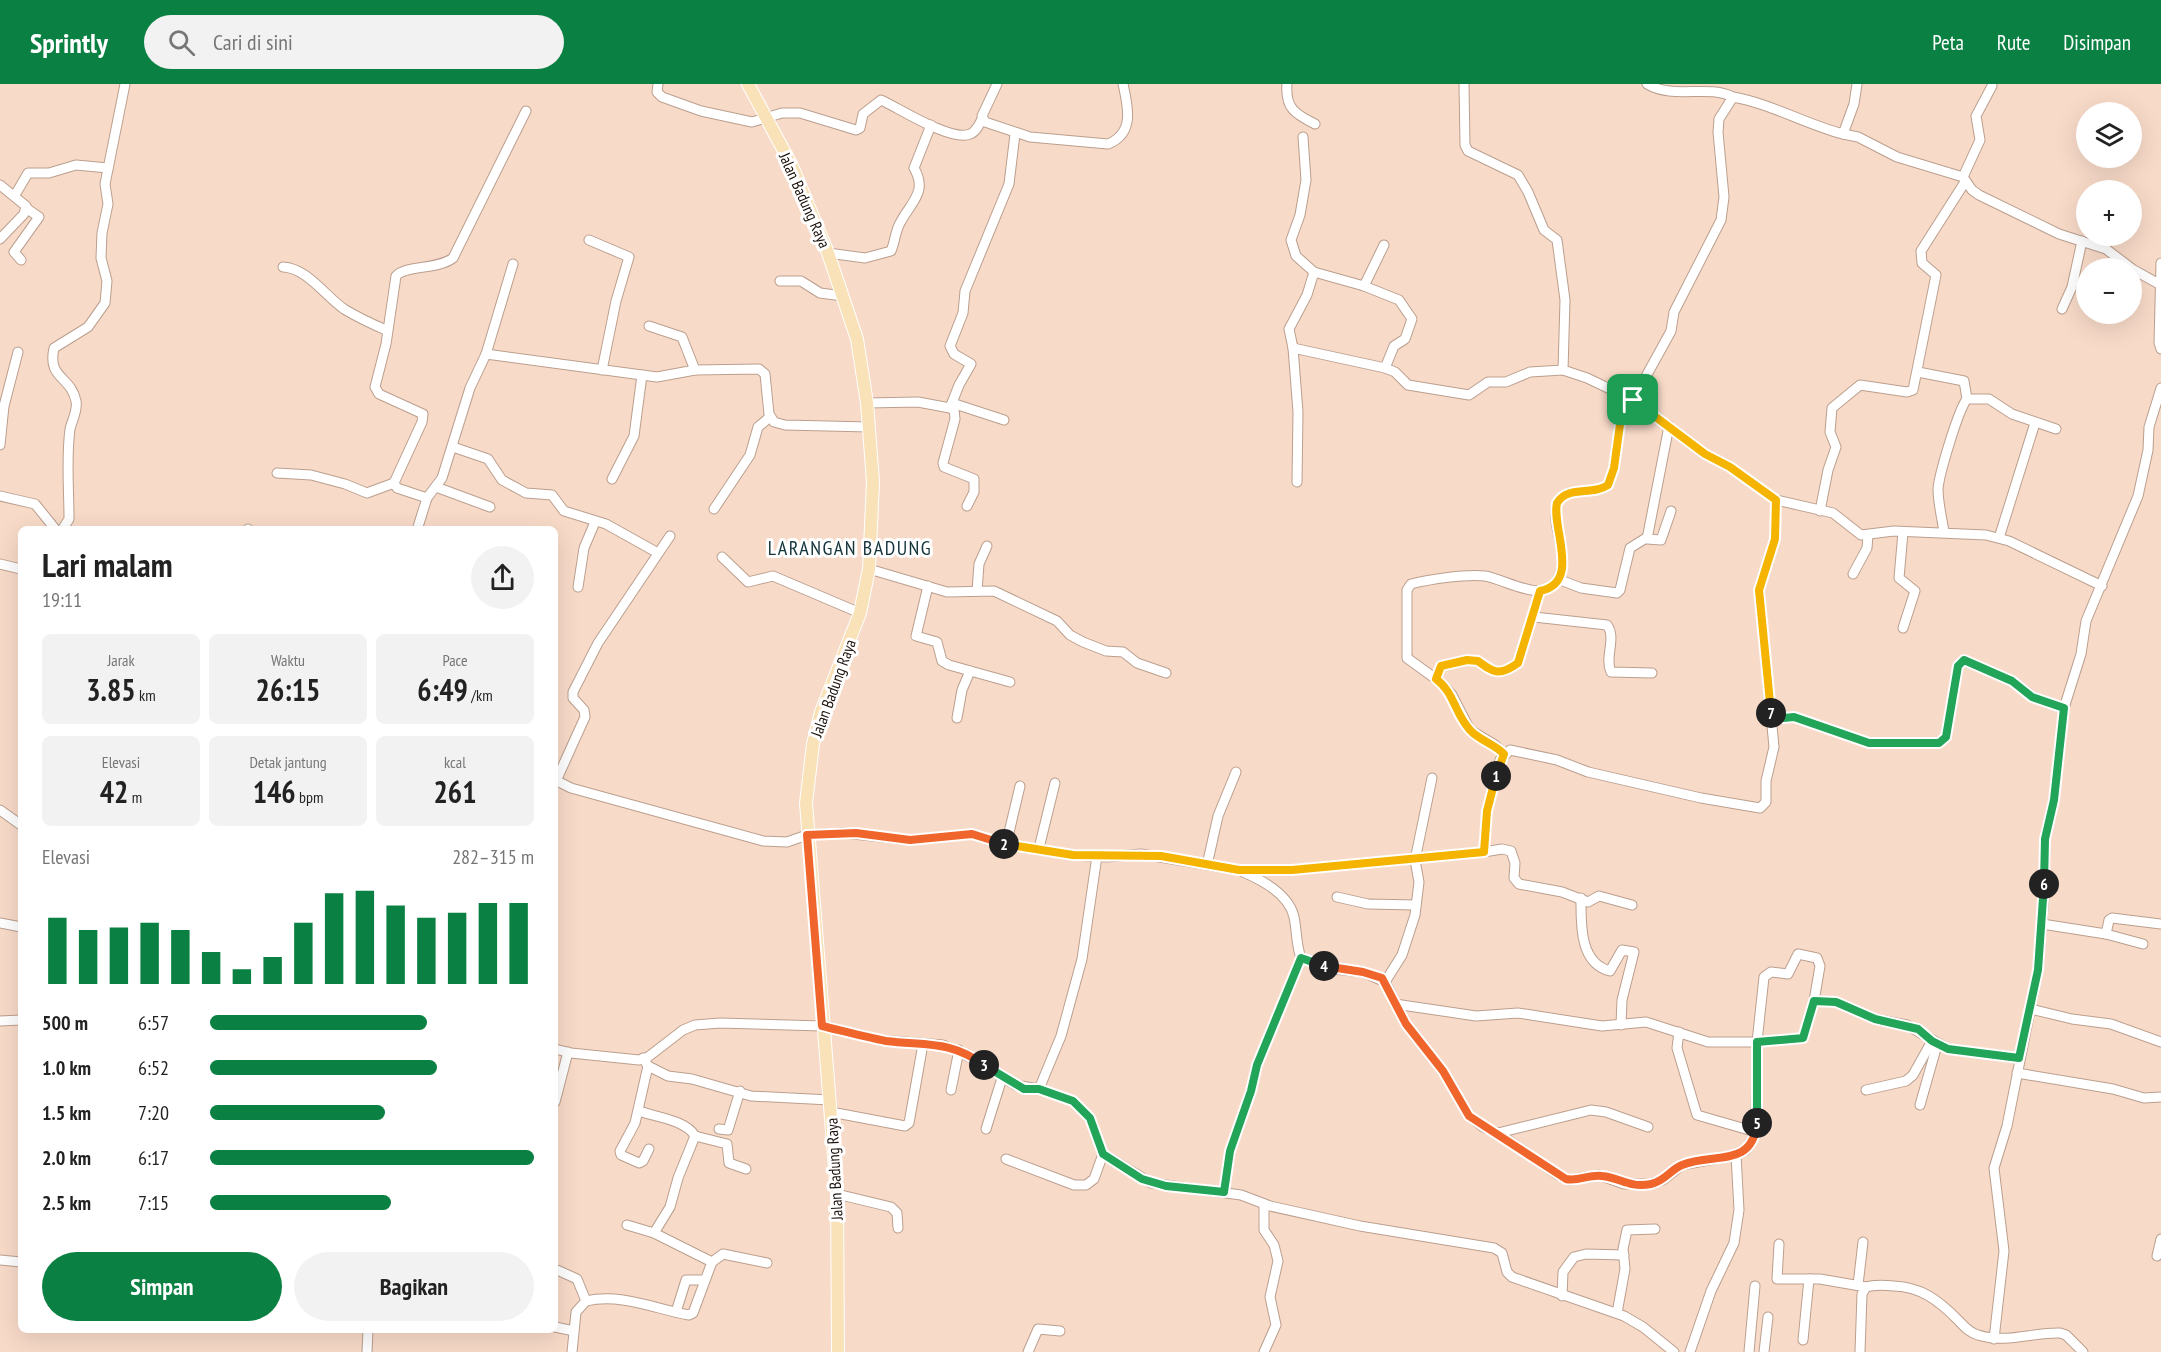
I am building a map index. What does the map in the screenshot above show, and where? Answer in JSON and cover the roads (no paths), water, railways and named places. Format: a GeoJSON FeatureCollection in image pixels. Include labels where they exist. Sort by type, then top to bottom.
{"type":"FeatureCollection","features":[{"type":"Feature","properties":{"kind":"main road","name":"Jalan Badung Raya"},"geometry":{"type":"LineString","coordinates":[[753,86],[766,118],[792,166],[843,296],[856,339],[867,403],[873,482],[869,569],[860,613],[826,697],[813,744],[806,803],[837,1194],[838,1352]]}},
{"type":"Feature","properties":{"kind":"street"},"geometry":{"type":"LineString","coordinates":[[65,526],[69,519],[70,428],[77,404],[68,384],[52,367],[51,360],[54,348],[88,327],[105,303],[107,281],[101,258],[102,233],[108,204],[105,184],[125,84]]}},
{"type":"Feature","properties":{"kind":"street"},"geometry":{"type":"LineString","coordinates":[[658,84],[657,92],[662,97],[701,111],[753,122],[787,112],[800,113],[856,130],[860,128],[863,114],[881,100],[931,125],[966,135],[974,132],[982,120],[997,84]]}},
{"type":"Feature","properties":{"kind":"street"},"geometry":{"type":"LineString","coordinates":[[982,120],[1014,134],[1054,141],[1108,144],[1116,141],[1127,127],[1123,84]]}},
{"type":"Feature","properties":{"kind":"street"},"geometry":{"type":"LineString","coordinates":[[1287,84],[1286,99],[1292,111],[1315,124]]}},
{"type":"Feature","properties":{"kind":"street"},"geometry":{"type":"LineString","coordinates":[[1464,84],[1468,152],[1518,175],[1544,230],[1557,240],[1564,300],[1563,370]]}},
{"type":"Feature","properties":{"kind":"street"},"geometry":{"type":"LineString","coordinates":[[1647,84],[1665,90],[1719,89],[1733,97],[1769,105],[1843,134],[1858,137],[1897,157],[1964,180],[1979,195],[2076,239]]}},
{"type":"Feature","properties":{"kind":"street"},"geometry":{"type":"LineString","coordinates":[[1843,134],[1854,104],[1857,84]]}},
{"type":"Feature","properties":{"kind":"street"},"geometry":{"type":"LineString","coordinates":[[1820,511],[1827,470],[1836,447],[1830,432],[1832,408],[1860,385],[1909,392],[1914,387],[1936,274],[1922,263],[1921,251],[1964,180],[1980,140],[1976,124],[1978,108],[1992,86]]}},
{"type":"Feature","properties":{"kind":"street"},"geometry":{"type":"LineString","coordinates":[[1504,754],[1495,745],[1470,730],[1452,695],[1436,679],[1407,658],[1407,599],[1411,584],[1486,576],[1515,586],[1540,591],[1550,589],[1558,579],[1563,555],[1555,518],[1557,503],[1572,492],[1597,491],[1608,485],[1614,468],[1629,398],[1671,331],[1679,300],[1721,220],[1724,197],[1719,120],[1733,97]]}},
{"type":"Feature","properties":{"kind":"street"},"geometry":{"type":"LineString","coordinates":[[277,473],[311,475],[345,484],[367,493],[394,483],[424,418],[421,411],[376,392],[375,382],[386,344],[386,330],[397,274],[440,265],[453,258],[526,111]]}},
{"type":"Feature","properties":{"kind":"street"},"geometry":{"type":"LineString","coordinates":[[828,254],[865,258],[891,251],[898,226],[920,188],[920,178],[914,168],[931,125]]}},
{"type":"Feature","properties":{"kind":"street"},"geometry":{"type":"LineString","coordinates":[[951,406],[958,385],[971,364],[964,357],[954,354],[950,346],[963,313],[965,291],[1009,184],[1014,134]]}},
{"type":"Feature","properties":{"kind":"street"},"geometry":{"type":"LineString","coordinates":[[1303,137],[1306,180],[1300,215],[1291,240],[1296,256],[1314,272],[1364,286],[1399,300],[1412,319],[1405,339],[1394,346],[1385,368]]}},
{"type":"Feature","properties":{"kind":"street"},"geometry":{"type":"LineString","coordinates":[[15,195],[28,173],[49,173],[76,165],[108,168]]}},
{"type":"Feature","properties":{"kind":"street"},"geometry":{"type":"LineString","coordinates":[[0,185],[26,203],[26,208],[39,217],[14,252],[21,260]]}},
{"type":"Feature","properties":{"kind":"street"},"geometry":{"type":"LineString","coordinates":[[0,239],[26,208]]}},
{"type":"Feature","properties":{"kind":"street"},"geometry":{"type":"LineString","coordinates":[[589,240],[629,256],[616,302],[602,370]]}},
{"type":"Feature","properties":{"kind":"street"},"geometry":{"type":"LineString","coordinates":[[1364,286],[1384,245]]}},
{"type":"Feature","properties":{"kind":"street"},"geometry":{"type":"LineString","coordinates":[[2062,309],[2072,287],[2081,246]]}},
{"type":"Feature","properties":{"kind":"street"},"geometry":{"type":"LineString","coordinates":[[2097,246],[2106,249],[2117,258]]}},
{"type":"Feature","properties":{"kind":"street"},"geometry":{"type":"LineString","coordinates":[[2161,262],[2159,284],[2159,343],[2161,349]]}},
{"type":"Feature","properties":{"kind":"street"},"geometry":{"type":"LineString","coordinates":[[418,526],[428,498],[436,487],[453,447],[470,388],[486,354],[513,264]]}},
{"type":"Feature","properties":{"kind":"street"},"geometry":{"type":"LineString","coordinates":[[283,267],[290,267],[305,277],[344,309],[386,330]]}},
{"type":"Feature","properties":{"kind":"street"},"geometry":{"type":"LineString","coordinates":[[1297,482],[1298,412],[1293,348],[1289,329],[1307,295],[1314,272]]}},
{"type":"Feature","properties":{"kind":"street"},"geometry":{"type":"LineString","coordinates":[[2142,275],[2159,284]]}},
{"type":"Feature","properties":{"kind":"street"},"geometry":{"type":"LineString","coordinates":[[780,281],[801,281],[820,293],[843,296]]}},
{"type":"Feature","properties":{"kind":"street"},"geometry":{"type":"LineString","coordinates":[[649,326],[682,337],[695,370]]}},
{"type":"Feature","properties":{"kind":"street"},"geometry":{"type":"LineString","coordinates":[[1293,348],[1385,368],[1395,372],[1408,385],[1468,395],[1488,382],[1506,382],[1530,372],[1563,370],[1576,373],[1629,398],[1776,500],[1840,516],[1852,529],[1868,536],[1903,532],[1944,532],[1999,538],[2102,586]]}},
{"type":"Feature","properties":{"kind":"street"},"geometry":{"type":"LineString","coordinates":[[0,445],[4,406],[18,352]]}},
{"type":"Feature","properties":{"kind":"street"},"geometry":{"type":"LineString","coordinates":[[486,354],[657,377],[695,370],[761,369],[765,374],[770,417],[774,422],[785,425],[869,427]]}},
{"type":"Feature","properties":{"kind":"street"},"geometry":{"type":"LineString","coordinates":[[1918,372],[1964,381],[1967,399],[1953,431],[1939,480],[1938,492],[1944,532]]}},
{"type":"Feature","properties":{"kind":"street"},"geometry":{"type":"LineString","coordinates":[[612,479],[634,436],[642,375]]}},
{"type":"Feature","properties":{"kind":"street"},"geometry":{"type":"LineString","coordinates":[[1994,1339],[2004,1251],[1994,1168],[2007,1126],[2019,1058],[2031,1009],[2042,924],[2045,839],[2054,800],[2064,708],[2081,654],[2086,621],[2138,496],[2148,450],[2149,427],[2161,388]]}},
{"type":"Feature","properties":{"kind":"street"},"geometry":{"type":"LineString","coordinates":[[1967,399],[1989,399],[2003,410],[2056,429]]}},
{"type":"Feature","properties":{"kind":"street"},"geometry":{"type":"LineString","coordinates":[[867,403],[918,402],[951,406],[1004,420]]}},
{"type":"Feature","properties":{"kind":"street"},"geometry":{"type":"LineString","coordinates":[[951,406],[954,409],[955,419],[943,463],[944,467],[974,479],[974,492],[967,506]]}},
{"type":"Feature","properties":{"kind":"street"},"geometry":{"type":"LineString","coordinates":[[714,509],[750,455],[758,427],[770,417]]}},
{"type":"Feature","properties":{"kind":"street"},"geometry":{"type":"LineString","coordinates":[[1999,538],[2034,423]]}},
{"type":"Feature","properties":{"kind":"street"},"geometry":{"type":"LineString","coordinates":[[1646,538],[1669,426]]}},
{"type":"Feature","properties":{"kind":"street"},"geometry":{"type":"LineString","coordinates":[[453,447],[491,462],[502,480],[526,493],[552,495],[564,511],[606,524],[639,540],[658,553]]}},
{"type":"Feature","properties":{"kind":"street"},"geometry":{"type":"LineString","coordinates":[[394,483],[397,488],[428,498]]}},
{"type":"Feature","properties":{"kind":"street"},"geometry":{"type":"LineString","coordinates":[[436,487],[490,507]]}},
{"type":"Feature","properties":{"kind":"street"},"geometry":{"type":"LineString","coordinates":[[0,496],[35,504],[53,526]]}},
{"type":"Feature","properties":{"kind":"street"},"geometry":{"type":"LineString","coordinates":[[1504,754],[1518,750],[1588,772],[1756,808],[1763,807],[1766,802],[1766,781],[1774,747],[1759,590],[1775,539],[1776,500]]}},
{"type":"Feature","properties":{"kind":"street"},"geometry":{"type":"LineString","coordinates":[[1558,579],[1581,588],[1617,593],[1620,590],[1630,548],[1646,538],[1661,540],[1671,511]]}},
{"type":"Feature","properties":{"kind":"street"},"geometry":{"type":"LineString","coordinates":[[578,586],[584,548],[595,522]]}},
{"type":"Feature","properties":{"kind":"street"},"geometry":{"type":"LineString","coordinates":[[1903,532],[1899,578],[1915,591],[1903,628]]}},
{"type":"Feature","properties":{"kind":"street"},"geometry":{"type":"LineString","coordinates":[[558,777],[585,717],[584,710],[573,698],[573,692],[598,643],[670,536]]}},
{"type":"Feature","properties":{"kind":"street"},"geometry":{"type":"LineString","coordinates":[[1852,574],[1867,548],[1868,536]]}},
{"type":"Feature","properties":{"kind":"street"},"geometry":{"type":"LineString","coordinates":[[977,591],[979,564],[987,546]]}},
{"type":"Feature","properties":{"kind":"street"},"geometry":{"type":"LineString","coordinates":[[722,557],[748,582],[772,576],[860,613]]}},
{"type":"Feature","properties":{"kind":"street"},"geometry":{"type":"LineString","coordinates":[[0,564],[18,568]]}},
{"type":"Feature","properties":{"kind":"street"},"geometry":{"type":"LineString","coordinates":[[869,569],[956,593],[994,591],[1057,621],[1070,635],[1083,642],[1106,651],[1122,652],[1137,663],[1166,674]]}},
{"type":"Feature","properties":{"kind":"street"},"geometry":{"type":"LineString","coordinates":[[928,586],[915,636],[937,642],[942,661],[1010,682]]}},
{"type":"Feature","properties":{"kind":"street"},"geometry":{"type":"LineString","coordinates":[[1436,679],[1441,666],[1467,660],[1481,662],[1491,671],[1510,669],[1518,663],[1534,617],[1540,591]]}},
{"type":"Feature","properties":{"kind":"street"},"geometry":{"type":"LineString","coordinates":[[1534,617],[1607,625],[1611,633],[1608,666],[1611,672],[1652,673]]}},
{"type":"Feature","properties":{"kind":"street"},"geometry":{"type":"LineString","coordinates":[[1772,719],[1794,717],[1869,743],[1939,743],[1946,737],[1958,666],[1964,660],[2012,681],[2032,697],[2064,708]]}},
{"type":"Feature","properties":{"kind":"street"},"geometry":{"type":"LineString","coordinates":[[957,718],[962,690],[970,671]]}},
{"type":"Feature","properties":{"kind":"street"},"geometry":{"type":"LineString","coordinates":[[1484,852],[1487,811],[1504,754]]}},
{"type":"Feature","properties":{"kind":"street"},"geometry":{"type":"LineString","coordinates":[[1206,865],[1218,816],[1236,772]]}},
{"type":"Feature","properties":{"kind":"street"},"geometry":{"type":"LineString","coordinates":[[1385,982],[1402,955],[1416,905],[1419,882],[1415,860],[1432,778]]}},
{"type":"Feature","properties":{"kind":"street"},"geometry":{"type":"LineString","coordinates":[[558,782],[571,788],[763,841],[787,842],[807,835],[856,833],[910,840],[972,834],[1006,845],[1097,856],[1142,854],[1239,870],[1292,870],[1415,860],[1502,849],[1511,851],[1515,863],[1514,878],[1519,884],[1562,892],[1590,902],[1599,896],[1632,905]]}},
{"type":"Feature","properties":{"kind":"street"},"geometry":{"type":"LineString","coordinates":[[1039,848],[1055,783]]}},
{"type":"Feature","properties":{"kind":"street"},"geometry":{"type":"LineString","coordinates":[[1006,845],[1020,786]]}},
{"type":"Feature","properties":{"kind":"street"},"geometry":{"type":"LineString","coordinates":[[0,810],[18,823]]}},
{"type":"Feature","properties":{"kind":"street"},"geometry":{"type":"LineString","coordinates":[[1039,1089],[1061,1036],[1082,959],[1097,856]]}},
{"type":"Feature","properties":{"kind":"street"},"geometry":{"type":"LineString","coordinates":[[1224,1192],[1230,1151],[1251,1091],[1257,1065],[1301,958],[1294,915],[1289,905],[1268,885],[1239,870]]}},
{"type":"Feature","properties":{"kind":"street"},"geometry":{"type":"LineString","coordinates":[[1337,897],[1368,904],[1416,905]]}},
{"type":"Feature","properties":{"kind":"street"},"geometry":{"type":"LineString","coordinates":[[1581,898],[1581,930],[1593,960],[1610,971],[1622,950],[1634,952],[1622,1000],[1620,1025]]}},
{"type":"Feature","properties":{"kind":"street"},"geometry":{"type":"LineString","coordinates":[[2106,934],[2109,920],[2112,918],[2161,924]]}},
{"type":"Feature","properties":{"kind":"street"},"geometry":{"type":"LineString","coordinates":[[0,922],[18,926]]}},
{"type":"Feature","properties":{"kind":"street"},"geometry":{"type":"LineString","coordinates":[[2042,924],[2106,934],[2143,944]]}},
{"type":"Feature","properties":{"kind":"street"},"geometry":{"type":"LineString","coordinates":[[1301,958],[1333,969],[1375,975],[1385,982],[1395,1004],[1406,1024],[1443,1071],[1469,1116],[1498,1133],[1549,1169],[1570,1180],[1599,1175],[1624,1184],[1650,1184],[1663,1180],[1682,1165],[1736,1155],[1746,1150],[1756,1132],[1757,1042],[1766,973],[1788,974],[1798,954],[1818,958],[1820,966],[1814,1001],[1803,1038],[1757,1042],[1708,1042],[1646,1022],[1602,1026],[1518,1013],[1476,1016],[1395,1004]]}},
{"type":"Feature","properties":{"kind":"street"},"geometry":{"type":"LineString","coordinates":[[1814,1001],[1836,1002],[1875,1019],[1907,1025],[1918,1029],[1934,1043],[1948,1049],[2019,1058]]}},
{"type":"Feature","properties":{"kind":"street"},"geometry":{"type":"LineString","coordinates":[[2031,1009],[2072,1019],[2111,1024],[2161,1042]]}},
{"type":"Feature","properties":{"kind":"street"},"geometry":{"type":"LineString","coordinates":[[0,1021],[18,1020]]}},
{"type":"Feature","properties":{"kind":"street"},"geometry":{"type":"LineString","coordinates":[[649,1149],[643,1161],[639,1163],[621,1155],[620,1151],[635,1124],[639,1111],[646,1062],[683,1030],[695,1025],[720,1023],[822,1026],[880,1040],[943,1045],[959,1050],[1002,1078],[1024,1089],[1039,1089],[1078,1105],[1090,1118],[1103,1154],[1151,1183],[1241,1195],[1264,1204],[1419,1237],[1494,1248],[1502,1253],[1507,1272],[1512,1277],[1617,1313],[1638,1324],[1674,1352]]}},
{"type":"Feature","properties":{"kind":"street"},"geometry":{"type":"LineString","coordinates":[[1679,1032],[1677,1048],[1697,1115],[1756,1132]]}},
{"type":"Feature","properties":{"kind":"street"},"geometry":{"type":"LineString","coordinates":[[1866,1090],[1906,1081],[1913,1075],[1934,1043]]}},
{"type":"Feature","properties":{"kind":"street"},"geometry":{"type":"LineString","coordinates":[[1920,1105],[1934,1043]]}},
{"type":"Feature","properties":{"kind":"street"},"geometry":{"type":"LineString","coordinates":[[558,1050],[646,1062],[668,1076],[756,1096],[831,1106],[905,1126],[909,1124],[923,1044]]}},
{"type":"Feature","properties":{"kind":"street"},"geometry":{"type":"LineString","coordinates":[[951,1090],[959,1050]]}},
{"type":"Feature","properties":{"kind":"street"},"geometry":{"type":"LineString","coordinates":[[558,1090],[568,1052]]}},
{"type":"Feature","properties":{"kind":"street"},"geometry":{"type":"LineString","coordinates":[[2017,1073],[2114,1089],[2144,1098],[2161,1097]]}},
{"type":"Feature","properties":{"kind":"street"},"geometry":{"type":"LineString","coordinates":[[986,1129],[1002,1078]]}},
{"type":"Feature","properties":{"kind":"street"},"geometry":{"type":"LineString","coordinates":[[719,1129],[728,1130],[740,1091]]}},
{"type":"Feature","properties":{"kind":"street"},"geometry":{"type":"LineString","coordinates":[[1498,1133],[1591,1110],[1606,1112],[1648,1127]]}},
{"type":"Feature","properties":{"kind":"street"},"geometry":{"type":"LineString","coordinates":[[639,1111],[675,1122],[690,1130],[695,1136],[727,1144],[729,1163],[746,1169]]}},
{"type":"Feature","properties":{"kind":"street"},"geometry":{"type":"LineString","coordinates":[[654,1233],[670,1207],[676,1183],[695,1136]]}},
{"type":"Feature","properties":{"kind":"street"},"geometry":{"type":"LineString","coordinates":[[1006,1159],[1074,1185],[1086,1185],[1094,1179],[1103,1154]]}},
{"type":"Feature","properties":{"kind":"street"},"geometry":{"type":"LineString","coordinates":[[1690,1352],[1712,1291],[1734,1243],[1739,1210],[1736,1155]]}},
{"type":"Feature","properties":{"kind":"street"},"geometry":{"type":"LineString","coordinates":[[837,1194],[891,1207],[897,1213],[898,1228]]}},
{"type":"Feature","properties":{"kind":"street"},"geometry":{"type":"LineString","coordinates":[[1264,1204],[1264,1230],[1274,1245],[1278,1261],[1270,1297],[1276,1320],[1264,1352]]}},
{"type":"Feature","properties":{"kind":"street"},"geometry":{"type":"LineString","coordinates":[[627,1225],[654,1233],[712,1262]]}},
{"type":"Feature","properties":{"kind":"street"},"geometry":{"type":"LineString","coordinates":[[1617,1313],[1625,1269],[1627,1230],[1655,1229]]}},
{"type":"Feature","properties":{"kind":"street"},"geometry":{"type":"LineString","coordinates":[[2157,1256],[2161,1239]]}},
{"type":"Feature","properties":{"kind":"street"},"geometry":{"type":"LineString","coordinates":[[1860,1352],[1863,1242]]}},
{"type":"Feature","properties":{"kind":"street"},"geometry":{"type":"LineString","coordinates":[[1779,1244],[1776,1279],[1862,1286],[1896,1286],[1922,1291],[1939,1301],[1971,1332],[1994,1339],[2053,1332],[2067,1335],[2083,1352]]}},
{"type":"Feature","properties":{"kind":"street"},"geometry":{"type":"LineString","coordinates":[[572,1352],[576,1312],[586,1301],[624,1299],[689,1315],[693,1313],[712,1262],[723,1254],[767,1263]]}},
{"type":"Feature","properties":{"kind":"street"},"geometry":{"type":"LineString","coordinates":[[1562,1296],[1563,1272],[1574,1257],[1586,1254],[1624,1255]]}},
{"type":"Feature","properties":{"kind":"street"},"geometry":{"type":"LineString","coordinates":[[0,1260],[18,1262]]}},
{"type":"Feature","properties":{"kind":"street"},"geometry":{"type":"LineString","coordinates":[[558,1270],[577,1279],[586,1301]]}},
{"type":"Feature","properties":{"kind":"street"},"geometry":{"type":"LineString","coordinates":[[676,1312],[686,1280],[705,1280]]}},
{"type":"Feature","properties":{"kind":"street"},"geometry":{"type":"LineString","coordinates":[[1803,1340],[1809,1280]]}},
{"type":"Feature","properties":{"kind":"street"},"geometry":{"type":"LineString","coordinates":[[1749,1352],[1755,1286]]}},
{"type":"Feature","properties":{"kind":"street"},"geometry":{"type":"LineString","coordinates":[[1764,1352],[1768,1317]]}},
{"type":"Feature","properties":{"kind":"street"},"geometry":{"type":"LineString","coordinates":[[558,1328],[574,1331]]}},
{"type":"Feature","properties":{"kind":"street"},"geometry":{"type":"LineString","coordinates":[[1028,1352],[1038,1329],[1060,1330]]}},
{"type":"Feature","properties":{"kind":"street"},"geometry":{"type":"LineString","coordinates":[[367,1352],[368,1333]]}},
{"type":"Feature","properties":{"kind":"district","name":"LARANGAN BADUNG"},"geometry":{"type":"Point","coordinates":[850,548]}}]}
